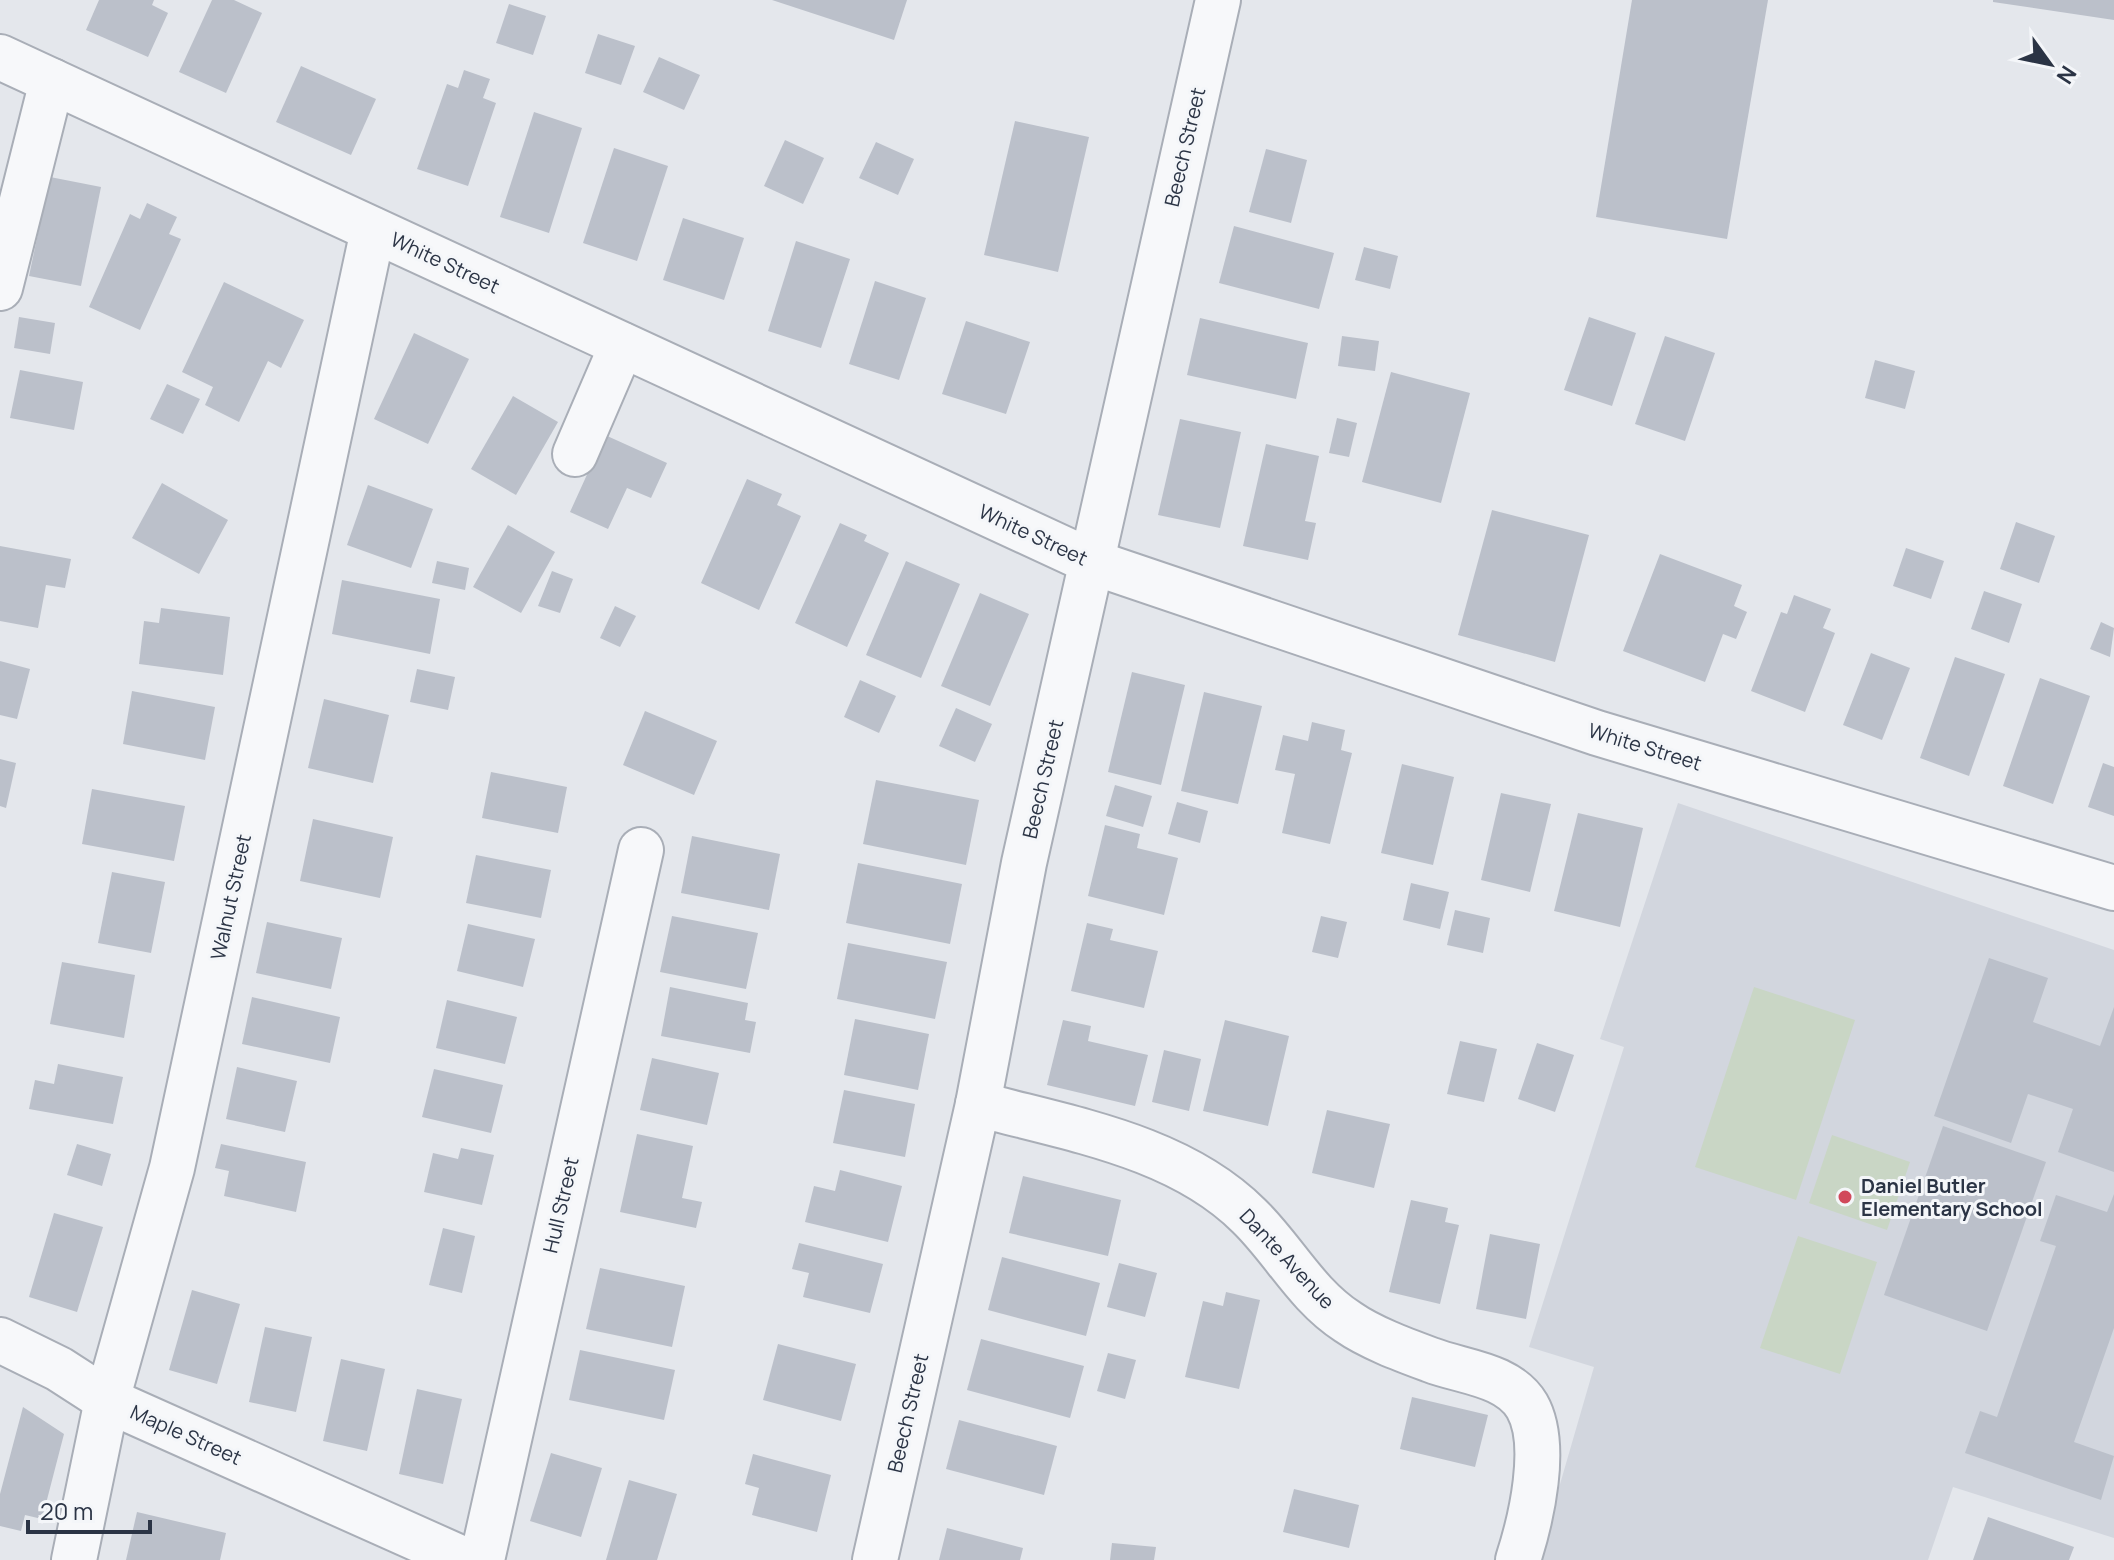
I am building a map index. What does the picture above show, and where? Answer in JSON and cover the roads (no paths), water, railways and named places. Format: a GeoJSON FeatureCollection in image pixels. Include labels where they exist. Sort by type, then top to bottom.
{"type":"FeatureCollection","features":[{"type":"Feature","properties":{"kind":"street","name":"Beech Street"},"geometry":{"type":"LineString","coordinates":[[875,1560],[978,1104],[1024,863],[1218,0]]}},
{"type":"Feature","properties":{"kind":"street","name":"White Street"},"geometry":{"type":"LineString","coordinates":[[0,57],[1092,562],[1597,733],[2114,888]]}},
{"type":"Feature","properties":{"kind":"street"},"geometry":{"type":"LineString","coordinates":[[0,288],[52,81]]}},
{"type":"Feature","properties":{"kind":"street","name":"Walnut Street"},"geometry":{"type":"LineString","coordinates":[[74,1560],[107,1400],[172,1168],[373,230]]}},
{"type":"Feature","properties":{"kind":"street"},"geometry":{"type":"LineString","coordinates":[[575,454],[622,345]]}},
{"type":"Feature","properties":{"kind":"street","name":"Hull Street"},"geometry":{"type":"LineString","coordinates":[[482,1560],[641,850]]}},
{"type":"Feature","properties":{"kind":"street","name":"Dante Avenue"},"geometry":{"type":"LineString","coordinates":[[978,1104],[1120,1144],[1199,1174],[1250,1216],[1309,1289],[1348,1323],[1431,1360],[1504,1383],[1527,1405],[1538,1448],[1527,1531],[1518,1560]]}},
{"type":"Feature","properties":{"kind":"street","name":"Maple Street"},"geometry":{"type":"LineString","coordinates":[[0,1340],[59,1369],[107,1400],[465,1560]]}},
{"type":"Feature","properties":{"kind":"place","name":"Daniel Butler Elementary School"},"geometry":{"type":"Point","coordinates":[1845,1197]}}]}
